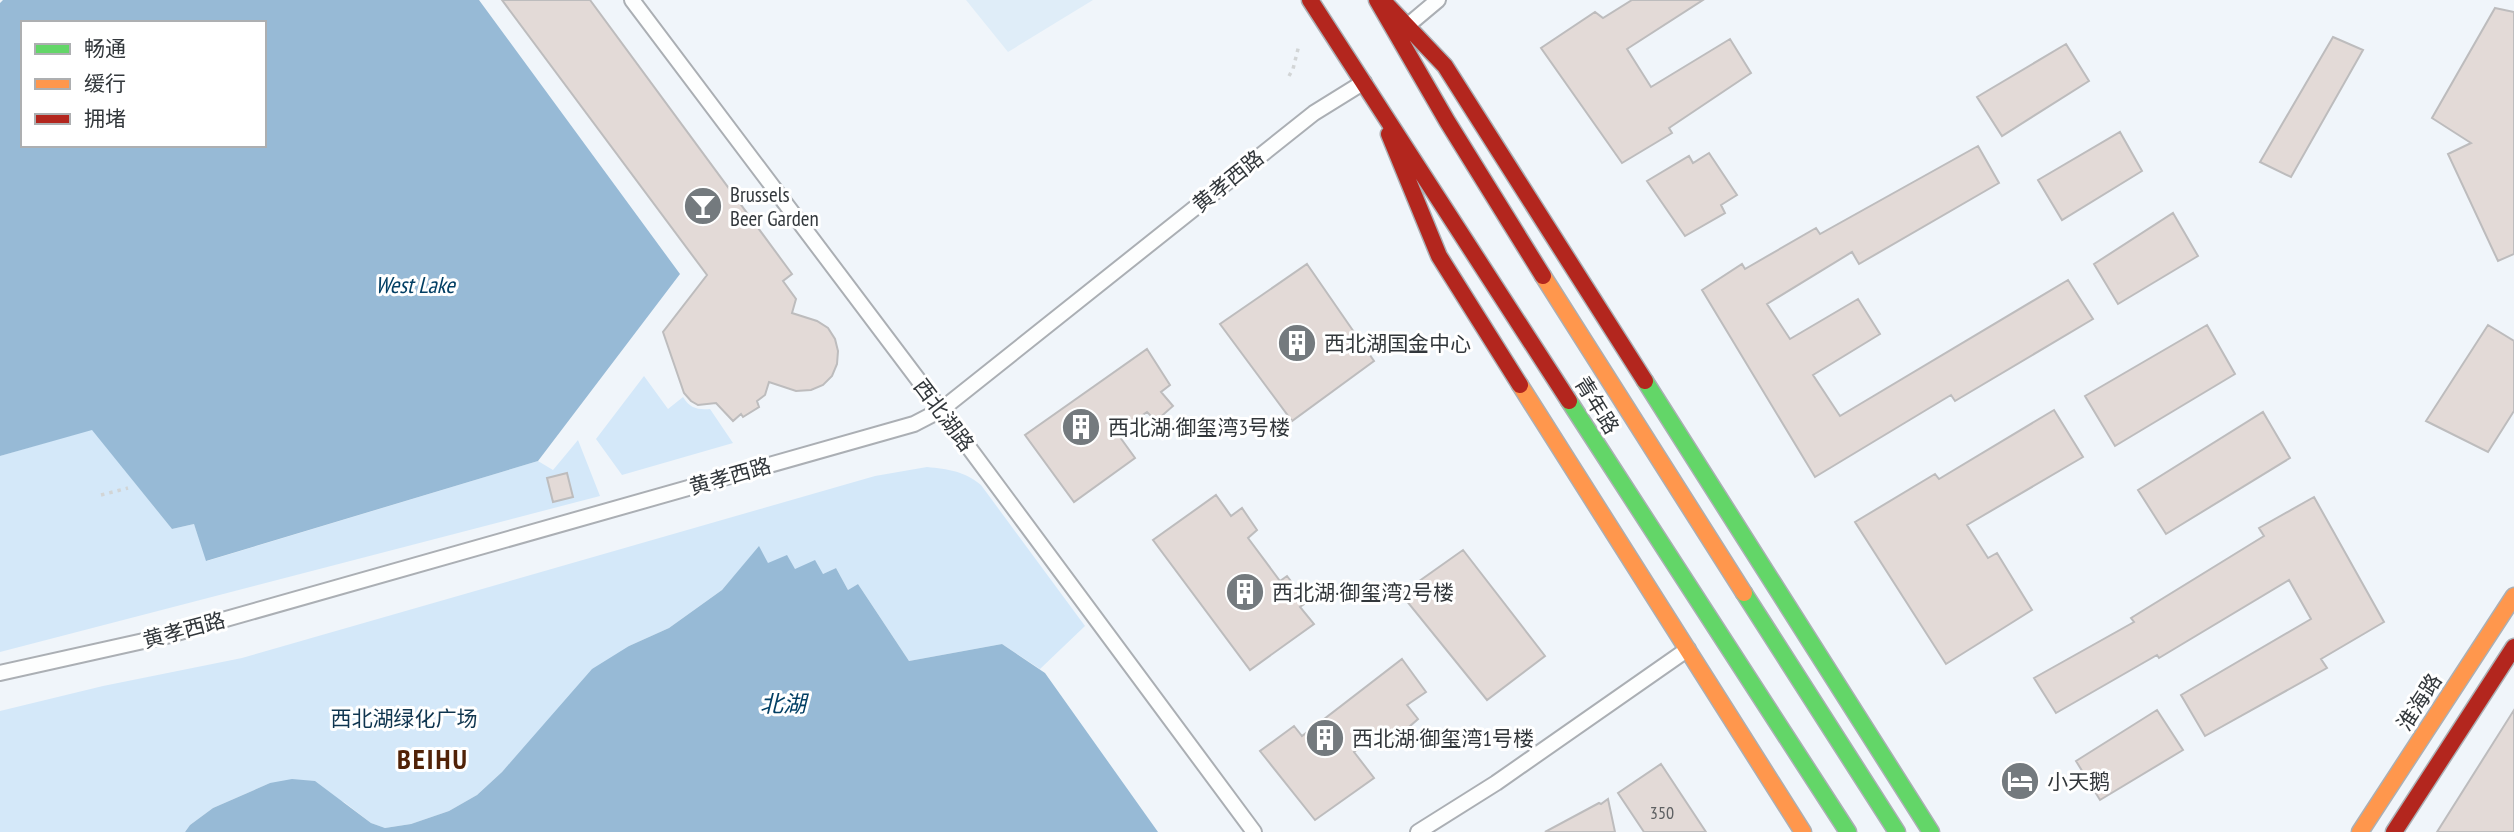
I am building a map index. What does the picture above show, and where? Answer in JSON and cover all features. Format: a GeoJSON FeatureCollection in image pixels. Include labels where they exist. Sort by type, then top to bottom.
{"type":"FeatureCollection","features":[{"type":"Feature","properties":{"kind":"main road"},"geometry":{"type":"LineString","coordinates":[[1379,0],[1445,66],[1931,832]]}},
{"type":"Feature","properties":{"kind":"main road","name":"青年路"},"geometry":{"type":"LineString","coordinates":[[1379,0],[1398,41],[1617,396],[1898,832]]}},
{"type":"Feature","properties":{"kind":"main road","name":"青年路"},"geometry":{"type":"LineString","coordinates":[[1314,4],[1848,832]]}},
{"type":"Feature","properties":{"kind":"main road"},"geometry":{"type":"LineString","coordinates":[[1376,100],[1439,256],[1803,832]]}},
{"type":"Feature","properties":{"kind":"main road","name":"淮海路"},"geometry":{"type":"LineString","coordinates":[[2360,832],[2514,596]]}},
{"type":"Feature","properties":{"kind":"main road"},"geometry":{"type":"LineString","coordinates":[[2395,832],[2514,647]]}},
{"type":"Feature","properties":{"kind":"main road"},"geometry":{"type":"LineString","coordinates":[[2494,678],[2514,662]]}},
{"type":"Feature","properties":{"kind":"street","name":"西北湖路"},"geometry":{"type":"LineString","coordinates":[[632,0],[1254,832]]}},
{"type":"Feature","properties":{"kind":"street"},"geometry":{"type":"LineString","coordinates":[[1398,41],[1407,26],[1438,0]]}},
{"type":"Feature","properties":{"kind":"street","name":"黄孝西路"},"geometry":{"type":"LineString","coordinates":[[0,673],[166,636],[914,424],[941,410],[1314,113],[1364,82]]}},
{"type":"Feature","properties":{"kind":"street"},"geometry":{"type":"LineString","coordinates":[[1418,832],[1496,783],[1688,649]]}},
{"type":"Feature","properties":{"kind":"path"},"geometry":{"type":"LineString","coordinates":[[1289,76],[1299,45]]}},
{"type":"Feature","properties":{"kind":"path"},"geometry":{"type":"LineString","coordinates":[[102,495],[128,488]]}},
{"type":"Feature","properties":{"kind":"shaded area"},"geometry":{"type":"Polygon","coordinates":[[[966,0],[1093,0],[1008,52],[966,0]]]}},
{"type":"Feature","properties":{"kind":"green space"},"geometry":{"type":"Polygon","coordinates":[[[644,376],[668,409],[683,397],[694,408],[710,409],[733,443],[622,475],[596,439],[644,376]]]}},
{"type":"Feature","properties":{"kind":"green space"},"geometry":{"type":"Polygon","coordinates":[[[92,429],[172,529],[194,524],[207,561],[538,461],[553,470],[578,440],[600,496],[0,652],[0,456],[92,429]]]}},
{"type":"Feature","properties":{"kind":"green space","name":"西北湖绿化广场"},"geometry":{"type":"Polygon","coordinates":[[[927,467],[956,472],[981,485],[1085,626],[1040,669],[1002,644],[909,661],[858,584],[848,590],[836,568],[823,574],[768,564],[759,547],[722,590],[669,628],[629,646],[548,722],[477,795],[449,811],[411,824],[385,828],[371,823],[344,802],[270,783],[213,808],[185,832],[0,832],[0,711],[103,686],[242,658],[875,476],[927,467]]]}},
{"type":"Feature","properties":{"kind":"water","name":"West Lake"},"geometry":{"type":"Polygon","coordinates":[[[3,0],[479,0],[680,274],[538,461],[206,561],[194,524],[172,529],[92,430],[0,456],[0,3],[3,0]]]}},
{"type":"Feature","properties":{"kind":"water","name":"北湖"},"geometry":{"type":"Polygon","coordinates":[[[759,546],[768,563],[787,555],[795,569],[815,560],[823,574],[836,568],[848,590],[858,584],[909,661],[1002,644],[1045,673],[1158,832],[185,832],[213,808],[270,783],[292,779],[315,781],[371,823],[385,828],[411,824],[449,811],[477,795],[502,772],[592,669],[629,646],[669,628],[722,590],[759,546]]]}},
{"type":"Feature","properties":{"kind":"building"},"geometry":{"type":"Polygon","coordinates":[[[502,0],[590,0],[792,274],[783,281],[796,299],[792,313],[817,321],[828,328],[835,339],[837,364],[832,376],[823,385],[811,390],[796,391],[769,382],[765,395],[757,401],[759,407],[743,417],[741,414],[733,421],[716,403],[698,405],[684,393],[663,332],[707,275],[502,0]]]}},
{"type":"Feature","properties":{"kind":"building"},"geometry":{"type":"Polygon","coordinates":[[[1632,0],[1703,0],[1627,49],[1651,87],[1730,39],[1751,73],[1669,128],[1672,133],[1622,163],[1541,48],[1595,12],[1603,18],[1632,0]]]}},
{"type":"Feature","properties":{"kind":"building"},"geometry":{"type":"Polygon","coordinates":[[[2495,8],[2514,12],[2514,254],[2498,261],[2448,154],[2471,143],[2432,118],[2495,8]]]}},
{"type":"Feature","properties":{"kind":"building"},"geometry":{"type":"Polygon","coordinates":[[[2333,37],[2363,50],[2291,177],[2260,162],[2333,37]]]}},
{"type":"Feature","properties":{"kind":"building"},"geometry":{"type":"Polygon","coordinates":[[[2066,44],[2089,81],[2002,136],[1977,97],[2066,44]]]}},
{"type":"Feature","properties":{"kind":"building"},"geometry":{"type":"Polygon","coordinates":[[[2120,132],[2142,171],[2062,220],[2038,180],[2120,132]]]}},
{"type":"Feature","properties":{"kind":"building"},"geometry":{"type":"Polygon","coordinates":[[[1978,146],[1999,183],[1859,264],[1852,252],[1767,304],[1790,339],[1858,299],[1880,334],[1813,375],[1840,416],[2068,280],[2093,319],[1955,401],[1951,395],[1815,477],[1702,290],[1742,264],[1745,269],[1816,228],[1820,234],[1978,146]]]}},
{"type":"Feature","properties":{"kind":"building"},"geometry":{"type":"Polygon","coordinates":[[[1709,153],[1737,195],[1721,205],[1725,213],[1685,236],[1647,181],[1689,156],[1693,163],[1709,153]]]}},
{"type":"Feature","properties":{"kind":"building"},"geometry":{"type":"Polygon","coordinates":[[[2173,213],[2198,256],[2118,304],[2094,264],[2173,213]]]}},
{"type":"Feature","properties":{"kind":"building","name":"西北湖国金中心"},"geometry":{"type":"Polygon","coordinates":[[[1307,264],[1374,361],[1292,421],[1220,324],[1307,264]]]}},
{"type":"Feature","properties":{"kind":"building"},"geometry":{"type":"Polygon","coordinates":[[[2207,325],[2235,374],[2115,446],[2085,396],[2207,325]]]}},
{"type":"Feature","properties":{"kind":"building"},"geometry":{"type":"Polygon","coordinates":[[[2488,325],[2514,341],[2514,411],[2488,452],[2426,421],[2488,325]]]}},
{"type":"Feature","properties":{"kind":"building","name":"西北湖·御玺湾3号楼"},"geometry":{"type":"Polygon","coordinates":[[[1147,349],[1170,385],[1161,392],[1173,406],[1156,421],[1147,412],[1117,433],[1135,458],[1074,502],[1025,435],[1147,349]]]}},
{"type":"Feature","properties":{"kind":"building"},"geometry":{"type":"Polygon","coordinates":[[[2054,410],[2083,457],[1967,525],[1988,558],[1997,553],[2032,610],[1946,664],[1855,522],[1935,474],[1939,479],[2054,410]]]}},
{"type":"Feature","properties":{"kind":"building"},"geometry":{"type":"Polygon","coordinates":[[[2263,412],[2290,458],[2166,534],[2138,490],[2263,412]]]}},
{"type":"Feature","properties":{"kind":"building"},"geometry":{"type":"Polygon","coordinates":[[[567,473],[573,497],[553,502],[547,478],[567,473]]]}},
{"type":"Feature","properties":{"kind":"building","name":"西北湖·御玺湾2号楼"},"geometry":{"type":"Polygon","coordinates":[[[1216,495],[1231,516],[1242,508],[1257,530],[1248,538],[1280,581],[1287,576],[1307,602],[1300,607],[1314,624],[1250,670],[1153,540],[1216,495]]]}},
{"type":"Feature","properties":{"kind":"building"},"geometry":{"type":"Polygon","coordinates":[[[2314,497],[2384,622],[2321,659],[2327,668],[2205,736],[2181,695],[2311,619],[2289,580],[2159,658],[2157,655],[2056,713],[2034,678],[2134,622],[2131,618],[2264,536],[2259,528],[2314,497]]]}},
{"type":"Feature","properties":{"kind":"building"},"geometry":{"type":"Polygon","coordinates":[[[1463,550],[1545,656],[1487,700],[1401,594],[1463,550]]]}},
{"type":"Feature","properties":{"kind":"building","name":"西北湖·御玺湾1号楼"},"geometry":{"type":"Polygon","coordinates":[[[1402,659],[1426,692],[1407,705],[1418,719],[1394,740],[1384,728],[1354,752],[1374,778],[1315,820],[1260,751],[1294,726],[1302,736],[1402,659]]]}},
{"type":"Feature","properties":{"kind":"building"},"geometry":{"type":"Polygon","coordinates":[[[2157,710],[2183,750],[2100,800],[2076,761],[2157,710]]]}},
{"type":"Feature","properties":{"kind":"building"},"geometry":{"type":"Polygon","coordinates":[[[2514,710],[2514,832],[2437,832],[2514,710]]]}},
{"type":"Feature","properties":{"kind":"building"},"geometry":{"type":"Polygon","coordinates":[[[1661,764],[1706,832],[1644,832],[1618,793],[1661,764]]]}},
{"type":"Feature","properties":{"kind":"building"},"geometry":{"type":"Polygon","coordinates":[[[1608,799],[1615,832],[1545,832],[1601,804],[1608,799]]]}},
{"type":"Feature","properties":{"kind":"traffic: fast"},"geometry":{"type":"LineString","coordinates":[[1645,381],[1931,832]]}},
{"type":"Feature","properties":{"kind":"traffic: fast"},"geometry":{"type":"LineString","coordinates":[[1569,401],[1848,832]]}},
{"type":"Feature","properties":{"kind":"traffic: fast"},"geometry":{"type":"LineString","coordinates":[[1744,593],[1897,832]]}},
{"type":"Feature","properties":{"kind":"traffic: slow"},"geometry":{"type":"LineString","coordinates":[[1543,276],[1744,593]]}},
{"type":"Feature","properties":{"kind":"traffic: slow"},"geometry":{"type":"LineString","coordinates":[[1520,385],[1803,832]]}},
{"type":"Feature","properties":{"kind":"traffic: slow"},"geometry":{"type":"LineString","coordinates":[[2360,832],[2514,596]]}},
{"type":"Feature","properties":{"kind":"traffic: jam"},"geometry":{"type":"LineString","coordinates":[[1310,0],[1569,401]]}},
{"type":"Feature","properties":{"kind":"traffic: jam"},"geometry":{"type":"LineString","coordinates":[[1377,0],[1447,121],[1543,276]]}},
{"type":"Feature","properties":{"kind":"traffic: jam"},"geometry":{"type":"LineString","coordinates":[[1384,2],[1445,66],[1645,381]]}},
{"type":"Feature","properties":{"kind":"traffic: jam"},"geometry":{"type":"LineString","coordinates":[[1389,134],[1439,256],[1520,385]]}},
{"type":"Feature","properties":{"kind":"traffic: jam"},"geometry":{"type":"LineString","coordinates":[[2394,832],[2514,647]]}},
{"type":"Feature","properties":{"kind":"place","name":"Brussels Beer Garden"},"geometry":{"type":"Point","coordinates":[703,206]}},
{"type":"Feature","properties":{"kind":"place","name":"西北湖国金中心"},"geometry":{"type":"Point","coordinates":[1297,343]}},
{"type":"Feature","properties":{"kind":"place","name":"西北湖·御玺湾3号楼"},"geometry":{"type":"Point","coordinates":[1081,427]}},
{"type":"Feature","properties":{"kind":"place","name":"西北湖·御玺湾2号楼"},"geometry":{"type":"Point","coordinates":[1245,592]}},
{"type":"Feature","properties":{"kind":"place","name":"西北湖·御玺湾1号楼"},"geometry":{"type":"Point","coordinates":[1325,738]}},
{"type":"Feature","properties":{"kind":"place","name":"小天鹅"},"geometry":{"type":"Point","coordinates":[2020,781]}},
{"type":"Feature","properties":{"kind":"district","name":"BEIHU"},"geometry":{"type":"Point","coordinates":[433,758]}}]}
